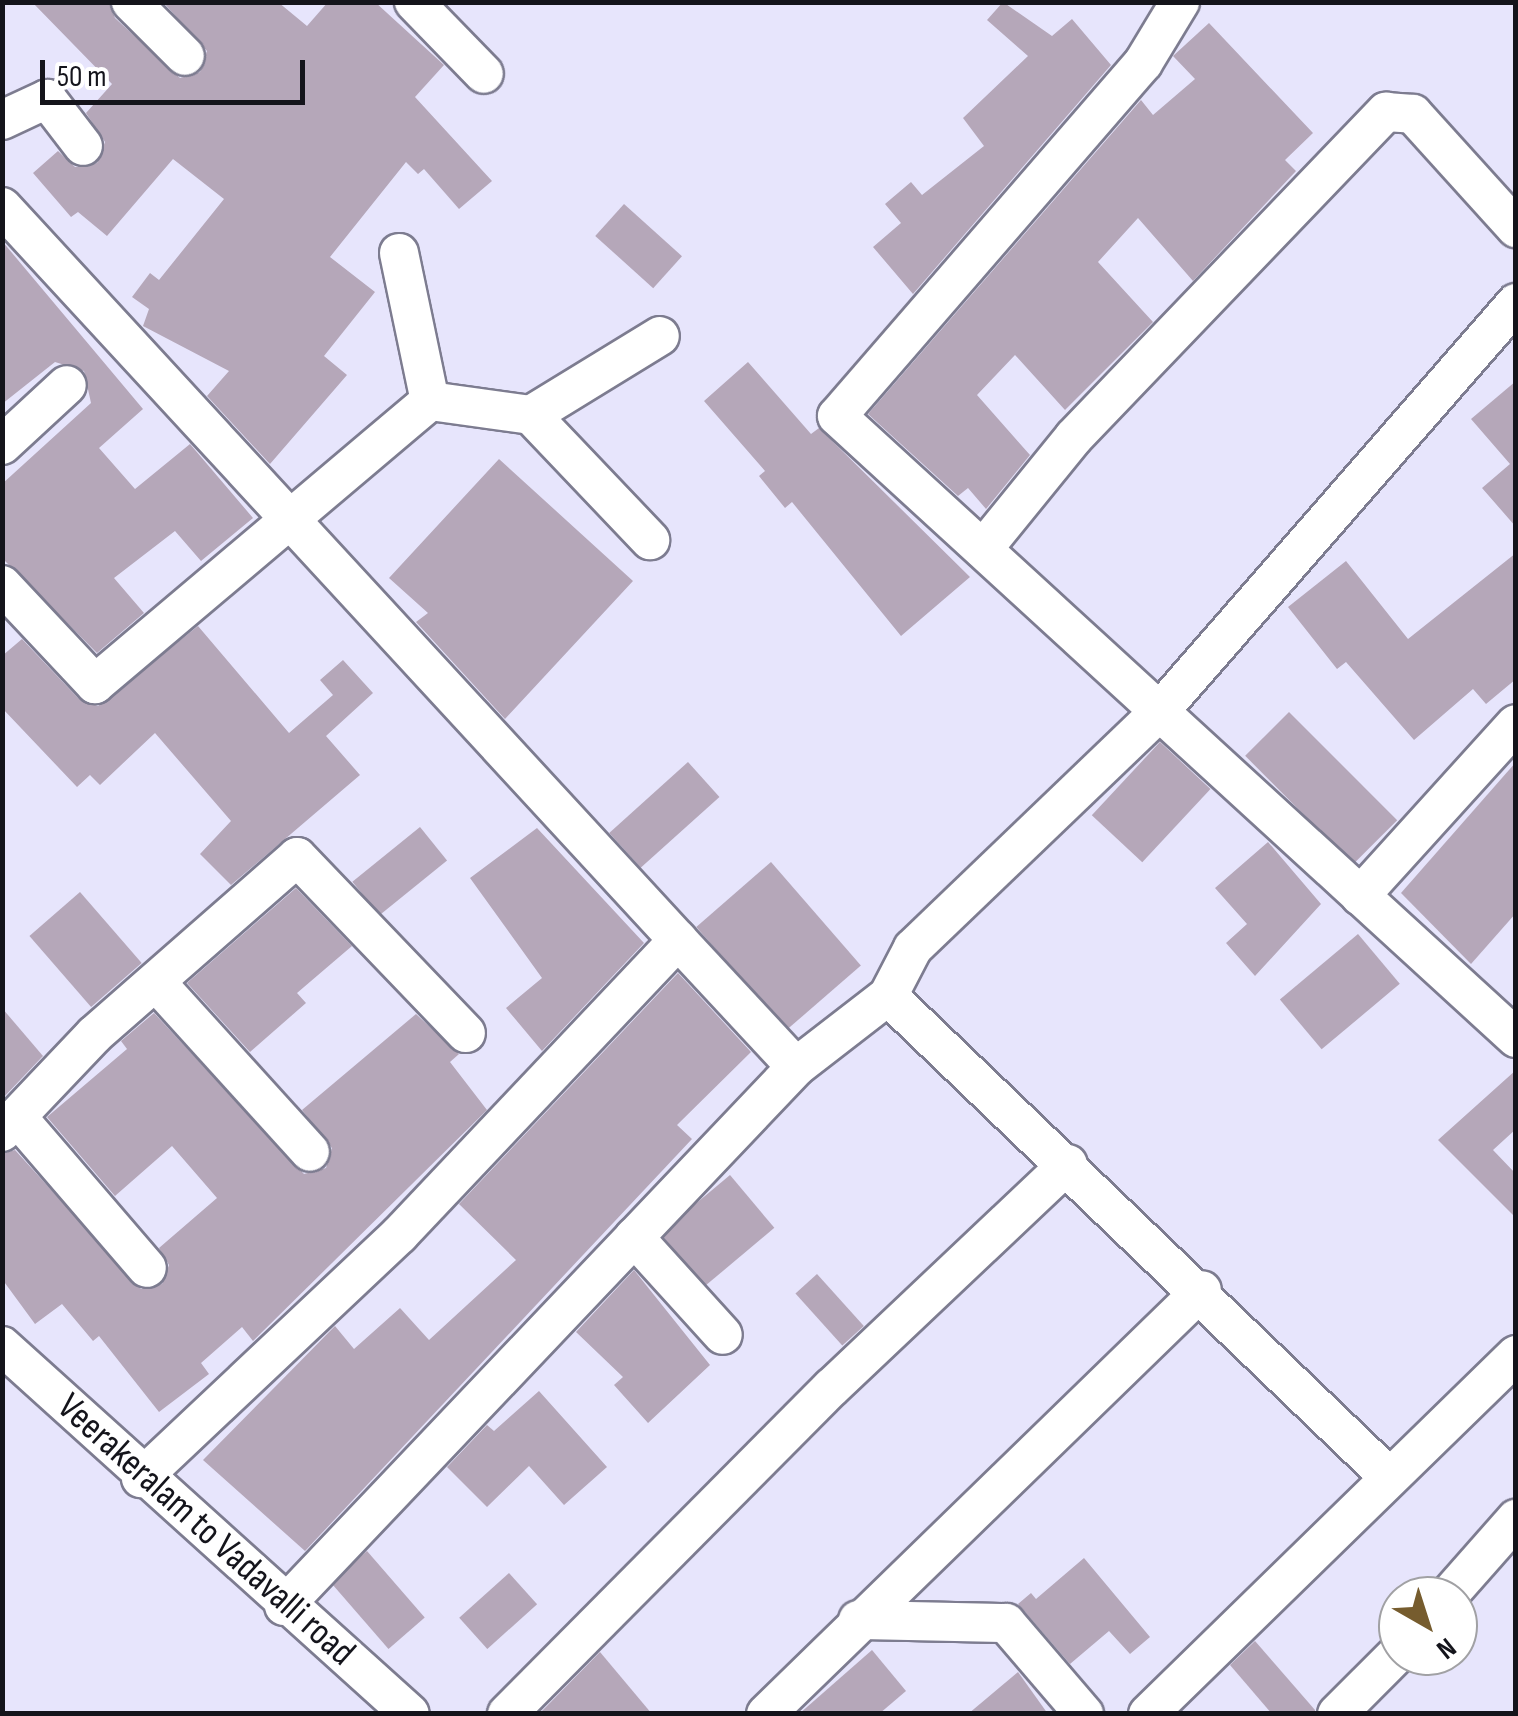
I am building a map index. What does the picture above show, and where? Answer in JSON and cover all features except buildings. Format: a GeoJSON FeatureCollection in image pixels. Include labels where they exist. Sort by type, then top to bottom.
{"type":"FeatureCollection","features":[{"type":"Feature","properties":{"kind":"street"},"geometry":{"type":"LineString","coordinates":[[132,2],[186,56]]}},
{"type":"Feature","properties":{"kind":"street"},"geometry":{"type":"LineString","coordinates":[[414,2],[484,74]]}},
{"type":"Feature","properties":{"kind":"street"},"geometry":{"type":"LineString","coordinates":[[1180,2],[1143,62],[838,416],[1516,1038]]}},
{"type":"Feature","properties":{"kind":"street"},"geometry":{"type":"LineString","coordinates":[[2,120],[46,100],[82,146]]}},
{"type":"Feature","properties":{"kind":"street"},"geometry":{"type":"LineString","coordinates":[[983,550],[1074,437],[1386,112],[1412,114],[1516,228]]}},
{"type":"Feature","properties":{"kind":"street"},"geometry":{"type":"LineString","coordinates":[[2,207],[288,525],[796,1067]]}},
{"type":"Feature","properties":{"kind":"street"},"geometry":{"type":"LineString","coordinates":[[399,253],[430,401]]}},
{"type":"Feature","properties":{"kind":"street"},"geometry":{"type":"LineString","coordinates":[[284,1606],[796,1067],[888,996],[913,948],[1159,712],[1516,303]]}},
{"type":"Feature","properties":{"kind":"street"},"geometry":{"type":"LineString","coordinates":[[2,586],[96,684],[430,401],[531,414],[660,336]]}},
{"type":"Feature","properties":{"kind":"street"},"geometry":{"type":"LineString","coordinates":[[2,445],[67,385]]}},
{"type":"Feature","properties":{"kind":"street"},"geometry":{"type":"LineString","coordinates":[[531,414],[650,540]]}},
{"type":"Feature","properties":{"kind":"street"},"geometry":{"type":"LineString","coordinates":[[1360,896],[1516,724]]}},
{"type":"Feature","properties":{"kind":"street"},"geometry":{"type":"LineString","coordinates":[[148,1268],[10,1124],[156,982],[291,859],[302,858],[466,1033]]}},
{"type":"Feature","properties":{"kind":"street"},"geometry":{"type":"LineString","coordinates":[[142,1478],[400,1234],[678,940]]}},
{"type":"Feature","properties":{"kind":"street"},"geometry":{"type":"LineString","coordinates":[[156,982],[310,1152]]}},
{"type":"Feature","properties":{"kind":"street"},"geometry":{"type":"LineString","coordinates":[[888,996],[1202,1290],[1388,1476]]}},
{"type":"Feature","properties":{"kind":"street"},"geometry":{"type":"LineString","coordinates":[[508,1714],[831,1388],[1068,1164]]}},
{"type":"Feature","properties":{"kind":"street"},"geometry":{"type":"LineString","coordinates":[[634,1237],[722,1334]]}},
{"type":"Feature","properties":{"kind":"street"},"geometry":{"type":"LineString","coordinates":[[783,1708],[858,1620],[1202,1290]]}},
{"type":"Feature","properties":{"kind":"street","name":"Veerakeralam to Vadavalli road"},"geometry":{"type":"LineString","coordinates":[[2,1346],[142,1478],[410,1714]]}},
{"type":"Feature","properties":{"kind":"street"},"geometry":{"type":"LineString","coordinates":[[1148,1714],[1516,1355]]}},
{"type":"Feature","properties":{"kind":"street"},"geometry":{"type":"LineString","coordinates":[[1466,1576],[1516,1519]]}},
{"type":"Feature","properties":{"kind":"street"},"geometry":{"type":"LineString","coordinates":[[858,1620],[1006,1623],[1084,1714]]}},
{"type":"Feature","properties":{"kind":"street"},"geometry":{"type":"LineString","coordinates":[[1338,1714],[1378,1673]]}}]}
